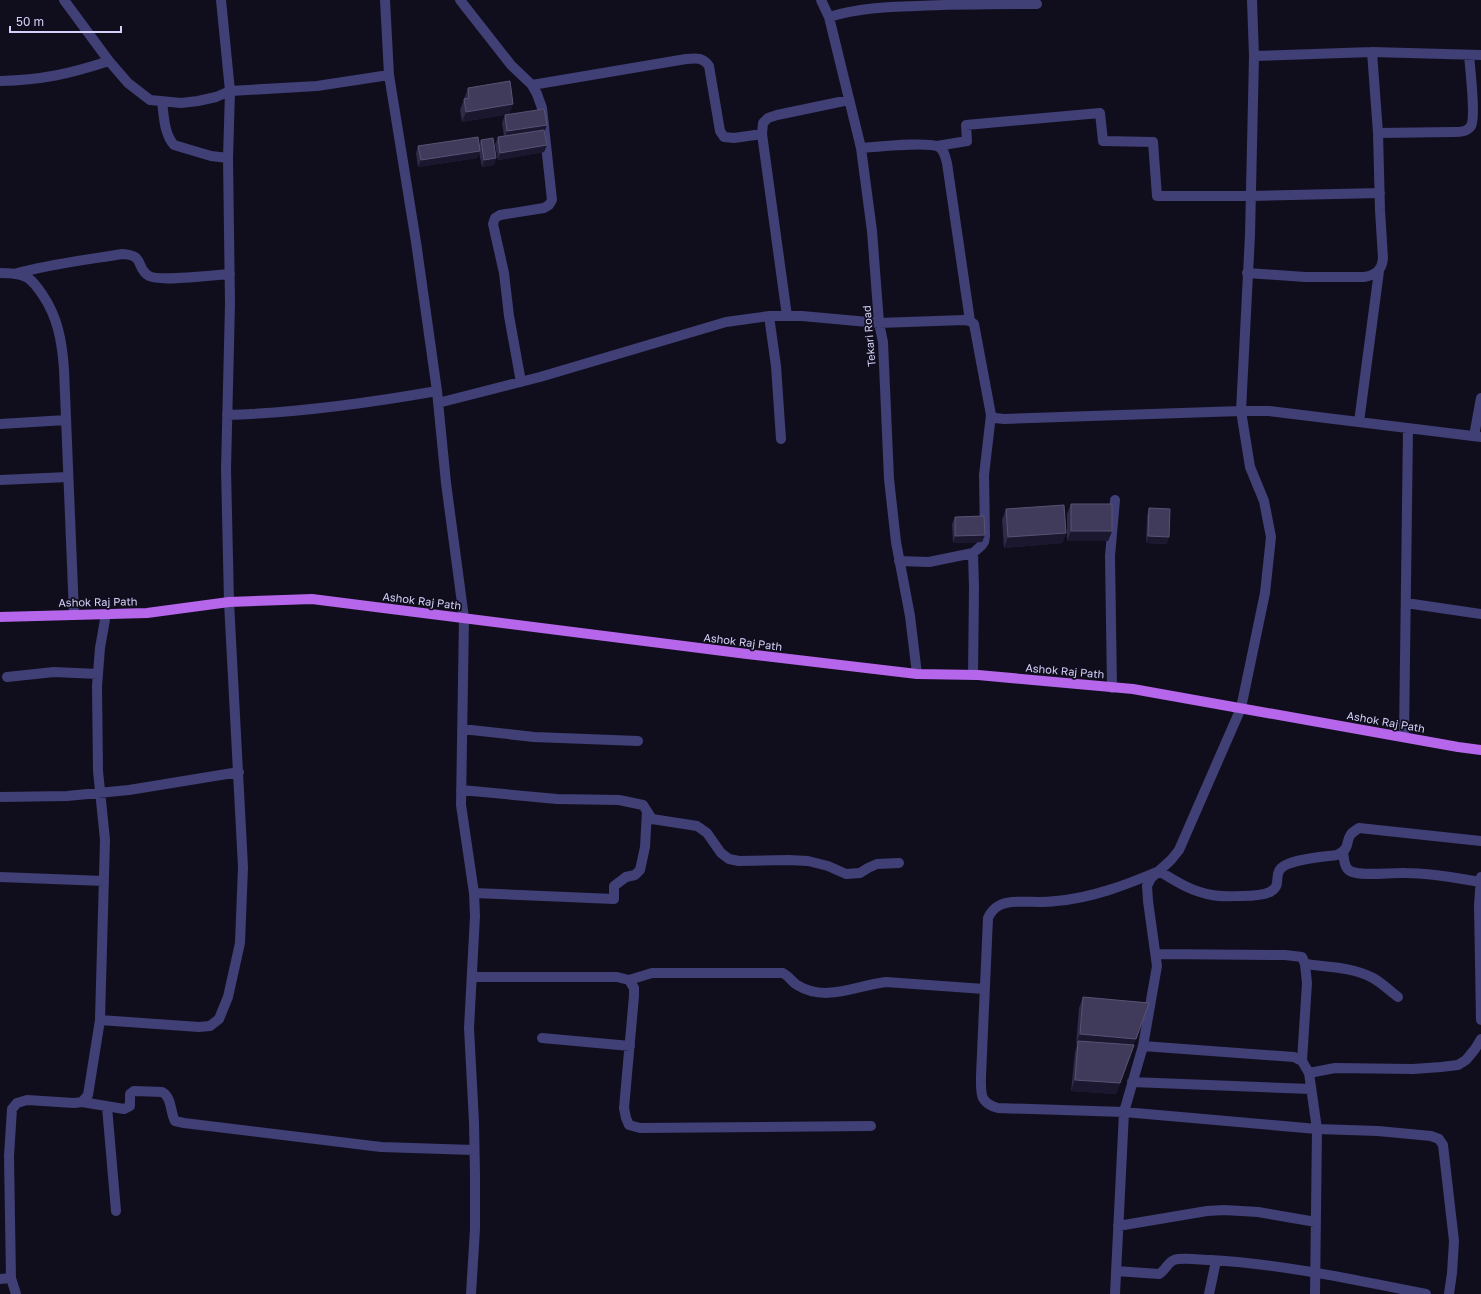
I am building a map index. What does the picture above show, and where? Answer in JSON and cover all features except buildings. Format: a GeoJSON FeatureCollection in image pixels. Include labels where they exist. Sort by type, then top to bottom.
{"type":"FeatureCollection","features":[{"type":"Feature","properties":{"kind":"main road","name":"Ashok Raj Path"},"geometry":{"type":"LineString","coordinates":[[0,616],[147,613],[229,602],[312,599],[918,674],[973,675],[1134,689],[1404,738],[1481,750]]}},
{"type":"Feature","properties":{"kind":"street"},"geometry":{"type":"LineString","coordinates":[[64,0],[109,61],[128,83],[150,100],[181,103],[216,97],[230,91],[317,86],[389,75]]}},
{"type":"Feature","properties":{"kind":"street"},"geometry":{"type":"LineString","coordinates":[[100,1020],[199,1027],[210,1026],[219,1019],[230,991],[240,943],[243,867],[229,602],[226,468],[230,304],[228,158],[230,91],[221,0]]}},
{"type":"Feature","properties":{"kind":"street"},"geometry":{"type":"LineString","coordinates":[[385,0],[389,75],[416,242],[437,391],[446,483],[464,618],[461,805],[474,893],[474,932],[469,1028],[474,1122],[475,1228],[471,1294]]}},
{"type":"Feature","properties":{"kind":"street"},"geometry":{"type":"LineString","coordinates":[[460,0],[511,65],[532,85],[542,108],[552,200],[549,206],[544,208],[500,215],[495,218],[493,224],[504,273],[509,316],[521,382]]}},
{"type":"Feature","properties":{"kind":"street","name":"Tekari Road"},"geometry":{"type":"LineString","coordinates":[[821,0],[829,17],[861,148],[872,231],[879,323],[882,342],[889,478],[896,542],[910,616],[918,674]]}},
{"type":"Feature","properties":{"kind":"street"},"geometry":{"type":"LineString","coordinates":[[1115,1294],[1124,1112],[1143,1046],[1156,981],[1156,954],[1147,886],[1151,878],[1171,860],[1182,845],[1241,708],[1265,593],[1271,537],[1264,500],[1250,467],[1241,411],[1250,236],[1254,56],[1252,0]]}},
{"type":"Feature","properties":{"kind":"street"},"geometry":{"type":"LineString","coordinates":[[829,17],[850,11],[882,7],[952,4],[1037,4]]}},
{"type":"Feature","properties":{"kind":"street"},"geometry":{"type":"LineString","coordinates":[[1254,56],[1372,52],[1481,55]]}},
{"type":"Feature","properties":{"kind":"street"},"geometry":{"type":"LineString","coordinates":[[1359,422],[1379,271],[1382,266],[1383,258],[1378,133],[1372,52]]}},
{"type":"Feature","properties":{"kind":"street"},"geometry":{"type":"LineString","coordinates":[[1378,133],[1454,132],[1465,131],[1470,128],[1473,121],[1468,55]]}},
{"type":"Feature","properties":{"kind":"street"},"geometry":{"type":"LineString","coordinates":[[532,85],[690,58],[700,59],[705,61],[709,66],[720,132],[724,137],[734,138],[762,134]]}},
{"type":"Feature","properties":{"kind":"street"},"geometry":{"type":"LineString","coordinates":[[0,81],[35,80],[69,74],[109,61]]}},
{"type":"Feature","properties":{"kind":"street"},"geometry":{"type":"LineString","coordinates":[[787,316],[762,134],[763,123],[768,118],[850,100]]}},
{"type":"Feature","properties":{"kind":"street"},"geometry":{"type":"LineString","coordinates":[[162,102],[169,140],[174,144],[211,156],[228,158]]}},
{"type":"Feature","properties":{"kind":"street"},"geometry":{"type":"LineString","coordinates":[[861,148],[888,146],[937,146],[967,140],[966,125],[1100,113],[1103,142],[1153,142],[1157,196],[1251,196],[1380,193]]}},
{"type":"Feature","properties":{"kind":"street"},"geometry":{"type":"LineString","coordinates":[[937,146],[944,151],[947,163],[970,321]]}},
{"type":"Feature","properties":{"kind":"street"},"geometry":{"type":"LineString","coordinates":[[14,274],[54,264],[130,254],[135,256],[148,276],[168,278],[230,274]]}},
{"type":"Feature","properties":{"kind":"street"},"geometry":{"type":"LineString","coordinates":[[1248,273],[1364,277],[1373,275],[1379,271]]}},
{"type":"Feature","properties":{"kind":"street"},"geometry":{"type":"LineString","coordinates":[[0,273],[14,274],[27,278],[37,286],[48,302],[59,331],[64,368],[74,614]]}},
{"type":"Feature","properties":{"kind":"street"},"geometry":{"type":"LineString","coordinates":[[438,403],[521,382],[726,322],[769,316],[802,316],[879,323],[970,321],[974,324],[976,332],[991,415],[984,475],[984,542],[978,550],[973,553],[929,562],[899,561]]}},
{"type":"Feature","properties":{"kind":"street"},"geometry":{"type":"LineString","coordinates":[[769,316],[776,366],[781,439]]}},
{"type":"Feature","properties":{"kind":"street"},"geometry":{"type":"LineString","coordinates":[[227,415],[298,410],[399,398],[437,391]]}},
{"type":"Feature","properties":{"kind":"street"},"geometry":{"type":"LineString","coordinates":[[991,415],[995,418],[1004,419],[1269,411],[1477,436],[1481,398]]}},
{"type":"Feature","properties":{"kind":"street"},"geometry":{"type":"LineString","coordinates":[[0,424],[66,420]]}},
{"type":"Feature","properties":{"kind":"street"},"geometry":{"type":"LineString","coordinates":[[1404,738],[1408,428]]}},
{"type":"Feature","properties":{"kind":"street"},"geometry":{"type":"LineString","coordinates":[[0,480],[68,477]]}},
{"type":"Feature","properties":{"kind":"street"},"geometry":{"type":"LineString","coordinates":[[1112,688],[1110,556],[1115,500]]}},
{"type":"Feature","properties":{"kind":"street"},"geometry":{"type":"LineString","coordinates":[[973,553],[973,675]]}},
{"type":"Feature","properties":{"kind":"street"},"geometry":{"type":"LineString","coordinates":[[1406,603],[1481,614]]}},
{"type":"Feature","properties":{"kind":"street"},"geometry":{"type":"LineString","coordinates":[[82,1102],[88,1095],[100,1020],[105,840],[97,752],[98,674],[100,648],[106,614]]}},
{"type":"Feature","properties":{"kind":"street"},"geometry":{"type":"LineString","coordinates":[[7,677],[54,672],[98,674]]}},
{"type":"Feature","properties":{"kind":"street"},"geometry":{"type":"LineString","coordinates":[[462,729],[534,737],[638,741]]}},
{"type":"Feature","properties":{"kind":"street"},"geometry":{"type":"LineString","coordinates":[[0,797],[67,796],[129,790],[239,772]]}},
{"type":"Feature","properties":{"kind":"street"},"geometry":{"type":"LineString","coordinates":[[461,790],[557,799],[619,800],[643,804],[652,819],[697,826],[707,833],[721,853],[729,859],[739,861],[789,860],[808,862],[828,866],[846,874],[860,874],[877,864],[899,863]]}},
{"type":"Feature","properties":{"kind":"street"},"geometry":{"type":"LineString","coordinates":[[474,893],[614,899],[614,886],[626,877],[635,875],[640,870],[645,847],[647,811]]}},
{"type":"Feature","properties":{"kind":"street"},"geometry":{"type":"LineString","coordinates":[[1159,871],[1187,887],[1211,895],[1261,895],[1268,893],[1275,888],[1278,881],[1278,872],[1281,867],[1290,862],[1336,855],[1343,852],[1348,846],[1351,834],[1359,828],[1481,841]]}},
{"type":"Feature","properties":{"kind":"street"},"geometry":{"type":"LineString","coordinates":[[1343,852],[1345,866],[1349,871],[1360,874],[1407,873],[1481,880],[1479,905],[1481,1020]]}},
{"type":"Feature","properties":{"kind":"street"},"geometry":{"type":"LineString","coordinates":[[1159,871],[1127,884],[1098,893],[1055,902],[1012,902],[1001,904],[992,910],[988,918],[984,989],[981,1084],[981,1092],[984,1102],[989,1106],[998,1108],[1124,1112],[1316,1129],[1384,1132],[1439,1138],[1443,1145],[1454,1241],[1449,1294]]}},
{"type":"Feature","properties":{"kind":"street"},"geometry":{"type":"LineString","coordinates":[[0,877],[104,881]]}},
{"type":"Feature","properties":{"kind":"street"},"geometry":{"type":"LineString","coordinates":[[1156,954],[1295,955],[1302,957],[1305,964],[1307,982],[1302,1062]]}},
{"type":"Feature","properties":{"kind":"street"},"geometry":{"type":"LineString","coordinates":[[1305,964],[1340,968],[1363,973],[1374,979],[1398,997]]}},
{"type":"Feature","properties":{"kind":"street"},"geometry":{"type":"LineString","coordinates":[[472,977],[617,977],[629,980],[643,975],[659,973],[784,973],[790,977],[796,985],[815,992],[842,992],[871,984],[886,982],[984,989]]}},
{"type":"Feature","properties":{"kind":"street"},"geometry":{"type":"LineString","coordinates":[[629,980],[634,988],[624,1108],[629,1125],[640,1128],[871,1126]]}},
{"type":"Feature","properties":{"kind":"street"},"geometry":{"type":"LineString","coordinates":[[542,1038],[630,1046]]}},
{"type":"Feature","properties":{"kind":"street"},"geometry":{"type":"LineString","coordinates":[[1310,1073],[1335,1068],[1413,1069],[1458,1065],[1466,1060],[1475,1050],[1481,1039]]}},
{"type":"Feature","properties":{"kind":"street"},"geometry":{"type":"LineString","coordinates":[[1143,1046],[1294,1057],[1302,1062],[1310,1073],[1316,1129],[1315,1294]]}},
{"type":"Feature","properties":{"kind":"street"},"geometry":{"type":"LineString","coordinates":[[1132,1082],[1312,1089]]}},
{"type":"Feature","properties":{"kind":"street"},"geometry":{"type":"LineString","coordinates":[[16,1294],[11,1278],[5,1214],[5,1156],[12,1109],[17,1103],[27,1100],[67,1103],[82,1102],[128,1109],[130,1106],[130,1094],[134,1091],[162,1092],[166,1094],[168,1098],[172,1116],[175,1121],[184,1123],[382,1147],[474,1150]]}},
{"type":"Feature","properties":{"kind":"street"},"geometry":{"type":"LineString","coordinates":[[107,1107],[116,1211]]}},
{"type":"Feature","properties":{"kind":"street"},"geometry":{"type":"LineString","coordinates":[[1118,1226],[1207,1211],[1224,1210],[1258,1212],[1316,1222]]}},
{"type":"Feature","properties":{"kind":"street"},"geometry":{"type":"LineString","coordinates":[[1116,1271],[1158,1274],[1164,1271],[1174,1260],[1216,1261],[1315,1273],[1426,1294]]}},
{"type":"Feature","properties":{"kind":"street"},"geometry":{"type":"LineString","coordinates":[[1209,1294],[1216,1261]]}},
{"type":"Feature","properties":{"kind":"street"},"geometry":{"type":"LineString","coordinates":[[0,1279],[11,1278]]}}]}
